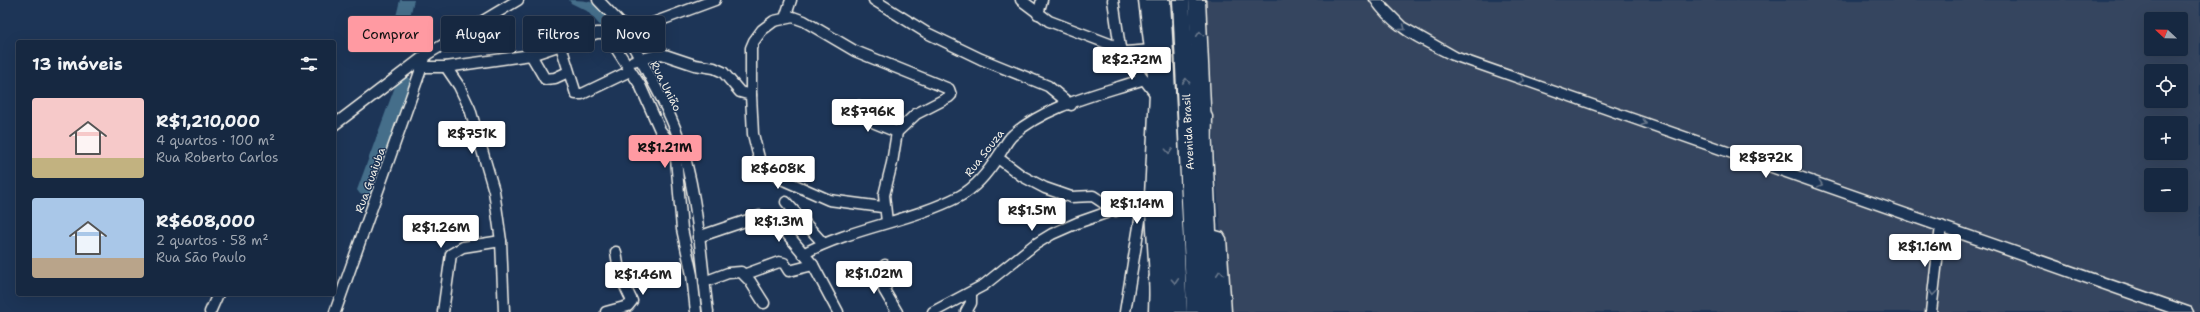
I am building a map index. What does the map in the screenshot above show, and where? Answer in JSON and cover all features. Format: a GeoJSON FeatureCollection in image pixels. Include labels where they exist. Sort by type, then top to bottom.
{"type":"FeatureCollection","features":[{"type":"Feature","properties":{"kind":"highway"},"geometry":{"type":"LineString","coordinates":[[1147,0],[1158,97],[1154,196],[1148,217],[1159,278],[1162,312]]}},
{"type":"Feature","properties":{"kind":"highway","name":"Avenida Brasil"},"geometry":{"type":"LineString","coordinates":[[1162,0],[1176,312]]}},
{"type":"Feature","properties":{"kind":"highway","name":"Avenida Brasil"},"geometry":{"type":"LineString","coordinates":[[1181,0],[1198,312]]}},
{"type":"Feature","properties":{"kind":"highway","name":"Avenida Brasil"},"geometry":{"type":"LineString","coordinates":[[1197,0],[1205,161],[1208,312]]}},
{"type":"Feature","properties":{"kind":"highway"},"geometry":{"type":"LineString","coordinates":[[1194,260],[1199,240],[1203,108]]}},
{"type":"Feature","properties":{"kind":"highway","name":"Avenida Brasil"},"geometry":{"type":"LineString","coordinates":[[1205,161],[1213,180],[1222,312]]}},
{"type":"Feature","properties":{"kind":"highway"},"geometry":{"type":"LineString","coordinates":[[1158,312],[1159,278]]}},
{"type":"Feature","properties":{"kind":"street"},"geometry":{"type":"LineString","coordinates":[[336,123],[426,55],[518,0]]}},
{"type":"Feature","properties":{"kind":"street","name":"Rua União"},"geometry":{"type":"LineString","coordinates":[[598,0],[613,16]]}},
{"type":"Feature","properties":{"kind":"street"},"geometry":{"type":"LineString","coordinates":[[665,19],[715,0]]}},
{"type":"Feature","properties":{"kind":"street"},"geometry":{"type":"LineString","coordinates":[[785,18],[791,0]]}},
{"type":"Feature","properties":{"kind":"street"},"geometry":{"type":"LineString","coordinates":[[874,0],[927,33],[1048,86],[1071,105]]}},
{"type":"Feature","properties":{"kind":"street"},"geometry":{"type":"LineString","coordinates":[[1021,0],[1038,14],[1064,28],[1122,50],[1153,50]]}},
{"type":"Feature","properties":{"kind":"street"},"geometry":{"type":"LineString","coordinates":[[1038,14],[1042,0]]}},
{"type":"Feature","properties":{"kind":"street"},"geometry":{"type":"LineString","coordinates":[[1113,0],[1122,50],[1158,97]]}},
{"type":"Feature","properties":{"kind":"street"},"geometry":{"type":"LineString","coordinates":[[1376,0],[1393,20],[1409,32],[1454,56],[2186,312]]}},
{"type":"Feature","properties":{"kind":"street"},"geometry":{"type":"LineString","coordinates":[[882,207],[829,200],[779,178],[765,168],[756,153],[751,95],[751,48],[754,41],[766,27],[785,18],[804,21],[855,51],[949,89],[949,97],[916,114],[897,132],[894,155],[882,207],[887,222]]}},
{"type":"Feature","properties":{"kind":"street"},"geometry":{"type":"LineString","coordinates":[[594,34],[604,32],[608,35],[658,120],[660,130],[672,146],[676,158],[682,229],[700,277],[696,312]]}},
{"type":"Feature","properties":{"kind":"street"},"geometry":{"type":"LineString","coordinates":[[424,67],[446,67],[531,55],[541,52]]}},
{"type":"Feature","properties":{"kind":"street"},"geometry":{"type":"LineString","coordinates":[[563,52],[574,92],[578,95],[628,68],[639,59],[662,54],[695,65],[714,68],[723,72],[740,92],[751,95]]}},
{"type":"Feature","properties":{"kind":"street","name":"Rua União"},"geometry":{"type":"LineString","coordinates":[[636,52],[675,131],[683,151],[694,207],[698,237],[700,277],[708,312]]}},
{"type":"Feature","properties":{"kind":"street","name":"Rua Guaiuba"},"geometry":{"type":"LineString","coordinates":[[335,312],[424,67],[426,55]]}},
{"type":"Feature","properties":{"kind":"street"},"geometry":{"type":"LineString","coordinates":[[531,55],[541,75],[545,79],[555,78],[568,72]]}},
{"type":"Feature","properties":{"kind":"street"},"geometry":{"type":"LineString","coordinates":[[446,67],[459,86],[474,120],[496,198],[501,241],[504,312]]}},
{"type":"Feature","properties":{"kind":"street","name":"Rua Souza"},"geometry":{"type":"LineString","coordinates":[[804,254],[822,242],[934,208],[971,190],[998,158],[1005,144],[1023,127],[1071,105],[1144,79]]}},
{"type":"Feature","properties":{"kind":"street"},"geometry":{"type":"LineString","coordinates":[[859,106],[868,119],[879,127],[897,132]]}},
{"type":"Feature","properties":{"kind":"street"},"geometry":{"type":"LineString","coordinates":[[998,158],[1022,176],[1045,188],[1071,197],[1092,196],[1116,211]]}},
{"type":"Feature","properties":{"kind":"street"},"geometry":{"type":"LineString","coordinates":[[679,191],[690,188]]}},
{"type":"Feature","properties":{"kind":"street"},"geometry":{"type":"LineString","coordinates":[[933,312],[984,285],[1020,255],[1051,234],[1077,222],[1130,207],[1154,196]]}},
{"type":"Feature","properties":{"kind":"street"},"geometry":{"type":"LineString","coordinates":[[786,202],[822,242]]}},
{"type":"Feature","properties":{"kind":"street"},"geometry":{"type":"LineString","coordinates":[[680,210],[694,207]]}},
{"type":"Feature","properties":{"kind":"street"},"geometry":{"type":"LineString","coordinates":[[1125,312],[1148,217],[1130,207]]}},
{"type":"Feature","properties":{"kind":"street"},"geometry":{"type":"LineString","coordinates":[[698,237],[763,215],[771,218],[778,223],[813,265],[838,312]]}},
{"type":"Feature","properties":{"kind":"street"},"geometry":{"type":"LineString","coordinates":[[1931,312],[1942,226]]}},
{"type":"Feature","properties":{"kind":"street"},"geometry":{"type":"LineString","coordinates":[[443,312],[451,254],[463,247],[501,241]]}},
{"type":"Feature","properties":{"kind":"street"},"geometry":{"type":"LineString","coordinates":[[606,312],[628,306],[632,301],[620,276],[616,252]]}},
{"type":"Feature","properties":{"kind":"street"},"geometry":{"type":"LineString","coordinates":[[700,277],[734,271],[746,274],[779,262],[784,263],[790,271],[813,265]]}},
{"type":"Feature","properties":{"kind":"street"},"geometry":{"type":"LineString","coordinates":[[885,265],[890,276],[884,290],[897,312]]}},
{"type":"Feature","properties":{"kind":"street"},"geometry":{"type":"LineString","coordinates":[[746,274],[764,303]]}},
{"type":"Feature","properties":{"kind":"street"},"geometry":{"type":"LineString","coordinates":[[966,312],[971,302],[971,293]]}},
{"type":"Feature","properties":{"kind":"street"},"geometry":{"type":"LineString","coordinates":[[210,312],[217,296]]}},
{"type":"Feature","properties":{"kind":"shaded area"},"geometry":{"type":"Polygon","coordinates":[[[1206,0],[2200,0],[2200,312],[1227,312],[1216,176],[1206,0]]]}},
{"type":"Feature","properties":{"kind":"waterway"},"geometry":{"type":"LineString","coordinates":[[403,16],[407,0]]}},
{"type":"Feature","properties":{"kind":"waterway"},"geometry":{"type":"LineString","coordinates":[[576,0],[592,8],[602,18]]}},
{"type":"Feature","properties":{"kind":"waterway"},"geometry":{"type":"LineString","coordinates":[[365,190],[404,81]]}}]}
